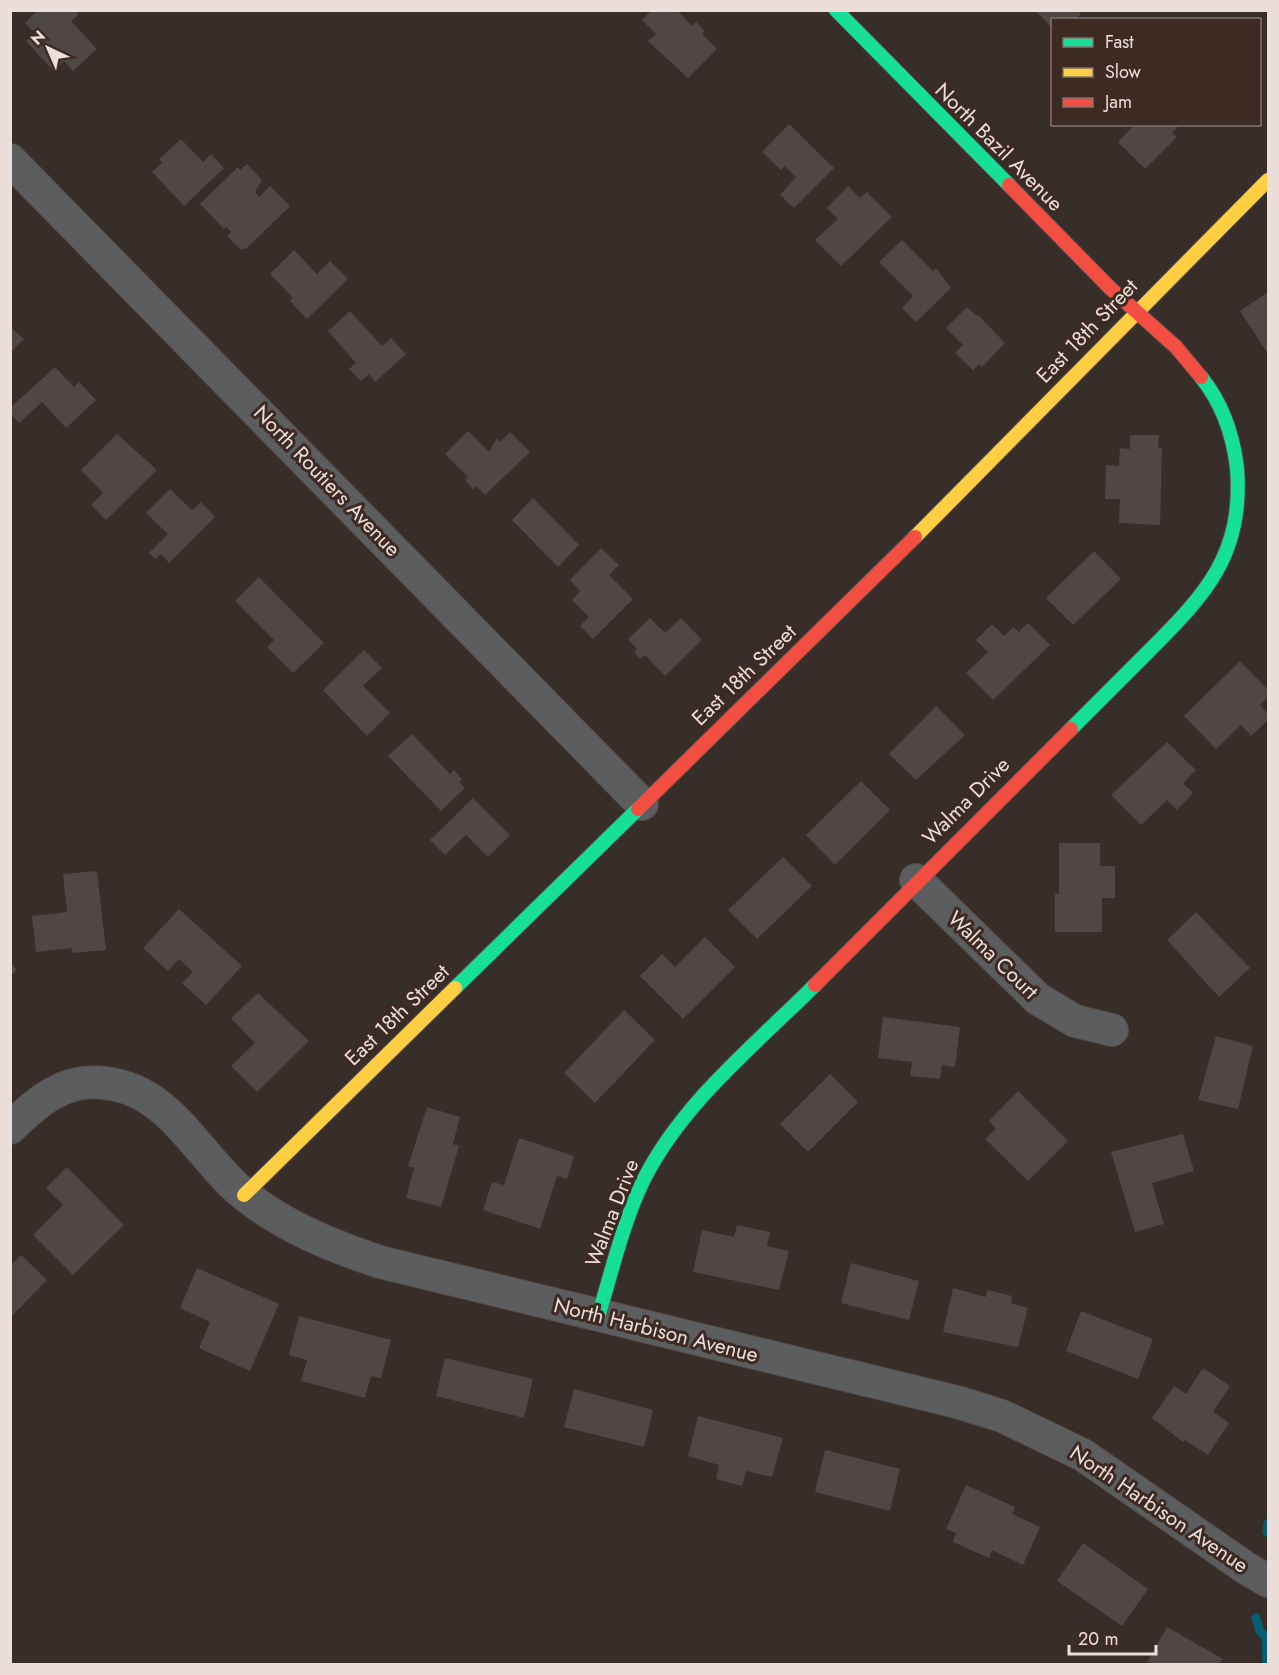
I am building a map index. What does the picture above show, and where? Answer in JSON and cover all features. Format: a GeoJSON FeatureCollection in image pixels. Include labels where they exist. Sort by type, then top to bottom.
{"type":"FeatureCollection","features":[{"type":"Feature","properties":{"kind":"street","name":"North Bazil Avenue"},"geometry":{"type":"LineString","coordinates":[[836,10],[930,108],[1136,310]]}},
{"type":"Feature","properties":{"kind":"street","name":"North Routiers Avenue"},"geometry":{"type":"LineString","coordinates":[[10,160],[642,804]]}},
{"type":"Feature","properties":{"kind":"street","name":"East 18th Street"},"geometry":{"type":"LineString","coordinates":[[244,1195],[922,530],[1136,310],[1269,180]]}},
{"type":"Feature","properties":{"kind":"street","name":"Walma Drive"},"geometry":{"type":"LineString","coordinates":[[598,1317],[632,1208],[654,1160],[669,1137],[711,1085],[1197,603],[1224,560],[1235,526],[1239,495],[1235,451],[1227,421],[1212,392],[1197,371],[1136,310]]}},
{"type":"Feature","properties":{"kind":"street","name":"Walma Court"},"geometry":{"type":"LineString","coordinates":[[916,880],[1038,999],[1075,1021],[1112,1030]]}},
{"type":"Feature","properties":{"kind":"street","name":"North Harbison Avenue"},"geometry":{"type":"LineString","coordinates":[[10,1128],[33,1106],[56,1090],[83,1082],[126,1086],[140,1091],[163,1107],[244,1195],[290,1225],[354,1254],[598,1317],[957,1402],[1002,1416],[1083,1455],[1246,1568],[1269,1581]]}},
{"type":"Feature","properties":{"kind":"building"},"geometry":{"type":"Polygon","coordinates":[[[38,10],[75,10],[79,14],[71,21],[97,49],[73,71],[64,61],[54,71],[26,41],[35,33],[25,23],[38,10]]]}},
{"type":"Feature","properties":{"kind":"building"},"geometry":{"type":"Polygon","coordinates":[[[652,10],[677,10],[692,26],[696,22],[705,31],[702,34],[717,49],[688,78],[648,41],[656,34],[642,20],[652,10]]]}},
{"type":"Feature","properties":{"kind":"building"},"geometry":{"type":"Polygon","coordinates":[[[1035,10],[1077,10],[1081,14],[1077,18],[1051,18],[1051,27],[1035,10]]]}},
{"type":"Feature","properties":{"kind":"building"},"geometry":{"type":"Polygon","coordinates":[[[789,124],[834,168],[794,208],[780,195],[796,177],[785,166],[781,170],[762,152],[789,124]]]}},
{"type":"Feature","properties":{"kind":"building"},"geometry":{"type":"Polygon","coordinates":[[[1133,126],[1178,126],[1172,133],[1177,137],[1145,169],[1118,142],[1133,126]]]}},
{"type":"Feature","properties":{"kind":"building"},"geometry":{"type":"Polygon","coordinates":[[[181,139],[203,162],[211,154],[224,168],[184,206],[152,172],[162,163],[159,159],[181,139]]]}},
{"type":"Feature","properties":{"kind":"building"},"geometry":{"type":"Polygon","coordinates":[[[247,164],[262,180],[255,192],[259,197],[270,186],[290,206],[247,248],[241,250],[227,236],[231,232],[226,227],[224,229],[200,204],[238,167],[240,170],[247,164]]]}},
{"type":"Feature","properties":{"kind":"building"},"geometry":{"type":"Polygon","coordinates":[[[848,186],[860,198],[867,192],[892,217],[841,266],[815,240],[838,219],[827,208],[848,186]]]}},
{"type":"Feature","properties":{"kind":"building"},"geometry":{"type":"Polygon","coordinates":[[[902,240],[933,271],[936,268],[951,288],[916,322],[902,308],[913,296],[879,262],[902,240]]]}},
{"type":"Feature","properties":{"kind":"building"},"geometry":{"type":"Polygon","coordinates":[[[294,250],[317,274],[330,261],[348,279],[307,319],[290,301],[293,298],[270,274],[294,250]]]}},
{"type":"Feature","properties":{"kind":"building"},"geometry":{"type":"Polygon","coordinates":[[[1268,292],[1268,354],[1240,311],[1268,292]]]}},
{"type":"Feature","properties":{"kind":"building"},"geometry":{"type":"Polygon","coordinates":[[[967,307],[1005,343],[982,367],[979,364],[973,370],[955,353],[963,345],[946,328],[967,307]]]}},
{"type":"Feature","properties":{"kind":"building"},"geometry":{"type":"Polygon","coordinates":[[[350,311],[382,346],[391,338],[406,354],[375,382],[369,374],[361,381],[349,369],[356,363],[328,331],[350,311]]]}},
{"type":"Feature","properties":{"kind":"building"},"geometry":{"type":"Polygon","coordinates":[[[10,327],[24,339],[10,353],[10,327]]]}},
{"type":"Feature","properties":{"kind":"building"},"geometry":{"type":"Polygon","coordinates":[[[55,367],[74,387],[79,382],[96,400],[66,428],[42,402],[19,423],[10,413],[10,408],[55,367]]]}},
{"type":"Feature","properties":{"kind":"building"},"geometry":{"type":"Polygon","coordinates":[[[468,431],[489,452],[497,438],[500,442],[510,432],[530,452],[485,495],[476,486],[473,489],[465,480],[468,477],[445,454],[468,431]]]}},
{"type":"Feature","properties":{"kind":"building"},"geometry":{"type":"Polygon","coordinates":[[[117,434],[157,470],[106,520],[91,505],[103,493],[81,470],[117,434]]]}},
{"type":"Feature","properties":{"kind":"building"},"geometry":{"type":"Polygon","coordinates":[[[1130,435],[1159,435],[1158,448],[1162,448],[1160,525],[1119,523],[1120,499],[1105,499],[1106,465],[1119,466],[1120,448],[1130,449],[1130,435]]]}},
{"type":"Feature","properties":{"kind":"building"},"geometry":{"type":"Polygon","coordinates":[[[170,489],[192,510],[201,502],[215,517],[169,563],[161,554],[155,559],[149,553],[168,534],[146,513],[170,489]]]}},
{"type":"Feature","properties":{"kind":"building"},"geometry":{"type":"Polygon","coordinates":[[[533,498],[579,545],[558,567],[512,520],[533,498]]]}},
{"type":"Feature","properties":{"kind":"building"},"geometry":{"type":"Polygon","coordinates":[[[601,548],[619,565],[609,575],[633,599],[593,639],[580,626],[589,617],[572,600],[580,591],[570,580],[601,548]]]}},
{"type":"Feature","properties":{"kind":"building"},"geometry":{"type":"Polygon","coordinates":[[[1094,551],[1121,579],[1073,625],[1046,598],[1094,551]]]}},
{"type":"Feature","properties":{"kind":"building"},"geometry":{"type":"Polygon","coordinates":[[[259,577],[324,643],[293,673],[267,647],[274,640],[235,601],[259,577]]]}},
{"type":"Feature","properties":{"kind":"building"},"geometry":{"type":"Polygon","coordinates":[[[650,618],[665,633],[681,618],[702,640],[665,676],[645,655],[640,659],[634,652],[637,649],[628,639],[650,618]]]}},
{"type":"Feature","properties":{"kind":"building"},"geometry":{"type":"Polygon","coordinates":[[[1028,623],[1050,645],[993,700],[966,673],[988,652],[976,640],[992,624],[1004,636],[1013,627],[1019,632],[1028,623]]]}},
{"type":"Feature","properties":{"kind":"building"},"geometry":{"type":"Polygon","coordinates":[[[364,650],[382,668],[363,686],[390,713],[367,736],[323,690],[364,650]]]}},
{"type":"Feature","properties":{"kind":"building"},"geometry":{"type":"Polygon","coordinates":[[[1240,661],[1268,690],[1268,697],[1260,705],[1268,714],[1268,720],[1251,736],[1241,725],[1216,749],[1184,716],[1240,661]]]}},
{"type":"Feature","properties":{"kind":"building"},"geometry":{"type":"Polygon","coordinates":[[[936,706],[965,735],[916,780],[889,754],[936,706]]]}},
{"type":"Feature","properties":{"kind":"building"},"geometry":{"type":"Polygon","coordinates":[[[412,734],[450,774],[454,770],[462,779],[459,782],[465,788],[441,811],[388,756],[412,734]]]}},
{"type":"Feature","properties":{"kind":"building"},"geometry":{"type":"Polygon","coordinates":[[[1167,742],[1196,770],[1183,783],[1193,793],[1177,810],[1167,800],[1141,825],[1111,795],[1167,742]]]}},
{"type":"Feature","properties":{"kind":"building"},"geometry":{"type":"Polygon","coordinates":[[[861,781],[890,810],[835,865],[806,835],[861,781]]]}},
{"type":"Feature","properties":{"kind":"building"},"geometry":{"type":"Polygon","coordinates":[[[473,798],[510,835],[488,857],[466,835],[445,855],[430,840],[473,798]]]}},
{"type":"Feature","properties":{"kind":"building"},"geometry":{"type":"Polygon","coordinates":[[[1059,843],[1100,843],[1100,866],[1115,866],[1115,898],[1102,898],[1102,932],[1055,932],[1055,894],[1059,894],[1059,843]]]}},
{"type":"Feature","properties":{"kind":"building"},"geometry":{"type":"Polygon","coordinates":[[[783,857],[812,886],[757,939],[728,910],[783,857]]]}},
{"type":"Feature","properties":{"kind":"building"},"geometry":{"type":"Polygon","coordinates":[[[97,871],[106,950],[72,953],[72,948],[36,952],[32,916],[67,912],[63,874],[97,871]]]}},
{"type":"Feature","properties":{"kind":"building"},"geometry":{"type":"Polygon","coordinates":[[[179,909],[242,966],[206,1005],[182,983],[193,972],[179,959],[168,971],[143,948],[179,909]]]}},
{"type":"Feature","properties":{"kind":"building"},"geometry":{"type":"Polygon","coordinates":[[[1196,912],[1250,968],[1219,997],[1167,940],[1196,912]]]}},
{"type":"Feature","properties":{"kind":"building"},"geometry":{"type":"Polygon","coordinates":[[[705,937],[735,967],[683,1019],[640,976],[662,954],[675,967],[705,937]]]}},
{"type":"Feature","properties":{"kind":"building"},"geometry":{"type":"Polygon","coordinates":[[[10,963],[17,970],[10,976],[10,963]]]}},
{"type":"Feature","properties":{"kind":"building"},"geometry":{"type":"Polygon","coordinates":[[[258,993],[309,1041],[257,1092],[231,1066],[255,1043],[231,1018],[258,993]]]}},
{"type":"Feature","properties":{"kind":"building"},"geometry":{"type":"Polygon","coordinates":[[[624,1010],[655,1040],[595,1103],[564,1073],[624,1010]]]}},
{"type":"Feature","properties":{"kind":"building"},"geometry":{"type":"Polygon","coordinates":[[[883,1017],[960,1027],[955,1067],[942,1065],[940,1079],[910,1076],[912,1062],[878,1058],[883,1017]]]}},
{"type":"Feature","properties":{"kind":"building"},"geometry":{"type":"Polygon","coordinates":[[[1216,1036],[1253,1046],[1238,1109],[1198,1100],[1216,1036]]]}},
{"type":"Feature","properties":{"kind":"building"},"geometry":{"type":"Polygon","coordinates":[[[830,1074],[858,1102],[808,1152],[780,1124],[830,1074]]]}},
{"type":"Feature","properties":{"kind":"building"},"geometry":{"type":"Polygon","coordinates":[[[1018,1091],[1068,1141],[1028,1181],[985,1139],[996,1129],[989,1121],[1018,1091]]]}},
{"type":"Feature","properties":{"kind":"building"},"geometry":{"type":"Polygon","coordinates":[[[427,1107],[460,1117],[453,1144],[459,1146],[441,1207],[406,1198],[414,1168],[408,1166],[427,1107]]]}},
{"type":"Feature","properties":{"kind":"building"},"geometry":{"type":"Polygon","coordinates":[[[1183,1134],[1194,1171],[1152,1183],[1164,1224],[1135,1232],[1111,1152],[1183,1134]]]}},
{"type":"Feature","properties":{"kind":"building"},"geometry":{"type":"Polygon","coordinates":[[[519,1138],[574,1156],[567,1179],[557,1176],[540,1229],[483,1210],[492,1182],[504,1185],[519,1138]]]}},
{"type":"Feature","properties":{"kind":"building"},"geometry":{"type":"Polygon","coordinates":[[[67,1167],[124,1225],[73,1275],[33,1235],[63,1205],[46,1188],[67,1167]]]}},
{"type":"Feature","properties":{"kind":"building"},"geometry":{"type":"Polygon","coordinates":[[[737,1225],[770,1232],[767,1246],[789,1251],[779,1290],[693,1272],[702,1230],[734,1237],[737,1225]]]}},
{"type":"Feature","properties":{"kind":"building"},"geometry":{"type":"Polygon","coordinates":[[[21,1255],[47,1280],[10,1318],[10,1266],[21,1255]]]}},
{"type":"Feature","properties":{"kind":"building"},"geometry":{"type":"Polygon","coordinates":[[[851,1263],[919,1281],[909,1320],[841,1303],[851,1263]]]}},
{"type":"Feature","properties":{"kind":"building"},"geometry":{"type":"Polygon","coordinates":[[[197,1268],[279,1304],[250,1371],[199,1348],[210,1322],[180,1308],[197,1268]]]}},
{"type":"Feature","properties":{"kind":"building"},"geometry":{"type":"Polygon","coordinates":[[[953,1288],[986,1297],[987,1290],[1012,1296],[1011,1303],[1028,1308],[1018,1347],[943,1332],[953,1288]]]}},
{"type":"Feature","properties":{"kind":"building"},"geometry":{"type":"Polygon","coordinates":[[[1081,1311],[1153,1339],[1138,1379],[1066,1351],[1081,1311]]]}},
{"type":"Feature","properties":{"kind":"building"},"geometry":{"type":"Polygon","coordinates":[[[299,1316],[391,1340],[381,1378],[371,1376],[365,1398],[301,1381],[307,1360],[289,1355],[299,1316]]]}},
{"type":"Feature","properties":{"kind":"building"},"geometry":{"type":"Polygon","coordinates":[[[445,1358],[533,1379],[524,1418],[436,1396],[445,1358]]]}},
{"type":"Feature","properties":{"kind":"building"},"geometry":{"type":"Polygon","coordinates":[[[1203,1368],[1230,1386],[1213,1412],[1229,1423],[1208,1455],[1185,1440],[1183,1442],[1152,1418],[1174,1386],[1186,1394],[1203,1368]]]}},
{"type":"Feature","properties":{"kind":"building"},"geometry":{"type":"Polygon","coordinates":[[[574,1389],[653,1410],[644,1447],[564,1427],[574,1389]]]}},
{"type":"Feature","properties":{"kind":"building"},"geometry":{"type":"Polygon","coordinates":[[[698,1416],[783,1438],[772,1477],[746,1471],[742,1486],[716,1479],[719,1465],[688,1456],[698,1416]]]}},
{"type":"Feature","properties":{"kind":"building"},"geometry":{"type":"Polygon","coordinates":[[[825,1450],[900,1469],[890,1511],[815,1492],[825,1450]]]}},
{"type":"Feature","properties":{"kind":"building"},"geometry":{"type":"Polygon","coordinates":[[[966,1485],[1015,1507],[1012,1514],[1040,1527],[1023,1565],[992,1550],[989,1558],[953,1542],[956,1533],[946,1529],[966,1485]]]}},
{"type":"Feature","properties":{"kind":"building"},"geometry":{"type":"Polygon","coordinates":[[[1083,1543],[1148,1589],[1122,1626],[1057,1581],[1083,1543]]]}},
{"type":"Feature","properties":{"kind":"building"},"geometry":{"type":"Polygon","coordinates":[[[1167,1627],[1223,1659],[1219,1664],[1152,1664],[1147,1662],[1167,1627]]]}},
{"type":"Feature","properties":{"kind":"waterway"},"geometry":{"type":"LineString","coordinates":[[1267,1532],[1268,1523]]}},
{"type":"Feature","properties":{"kind":"waterway"},"geometry":{"type":"LineString","coordinates":[[1256,1618],[1260,1631],[1266,1638],[1267,1664]]}},
{"type":"Feature","properties":{"kind":"traffic: fast"},"geometry":{"type":"LineString","coordinates":[[836,10],[1009,185]]}},
{"type":"Feature","properties":{"kind":"traffic: fast"},"geometry":{"type":"LineString","coordinates":[[1071,729],[1187,611],[1217,571],[1227,549],[1238,499],[1237,468],[1229,431],[1221,408],[1201,377]]}},
{"type":"Feature","properties":{"kind":"traffic: fast"},"geometry":{"type":"LineString","coordinates":[[455,988],[638,809]]}},
{"type":"Feature","properties":{"kind":"traffic: fast"},"geometry":{"type":"LineString","coordinates":[[598,1317],[630,1212],[644,1179],[660,1151],[699,1100],[815,985]]}},
{"type":"Feature","properties":{"kind":"traffic: slow"},"geometry":{"type":"LineString","coordinates":[[915,537],[1268,180]]}},
{"type":"Feature","properties":{"kind":"traffic: slow"},"geometry":{"type":"LineString","coordinates":[[244,1195],[455,988]]}},
{"type":"Feature","properties":{"kind":"traffic: jam"},"geometry":{"type":"LineString","coordinates":[[1009,185],[1110,288],[1176,347],[1201,377]]}},
{"type":"Feature","properties":{"kind":"traffic: jam"},"geometry":{"type":"LineString","coordinates":[[638,809],[915,537]]}},
{"type":"Feature","properties":{"kind":"traffic: jam"},"geometry":{"type":"LineString","coordinates":[[815,985],[1071,729]]}}]}
